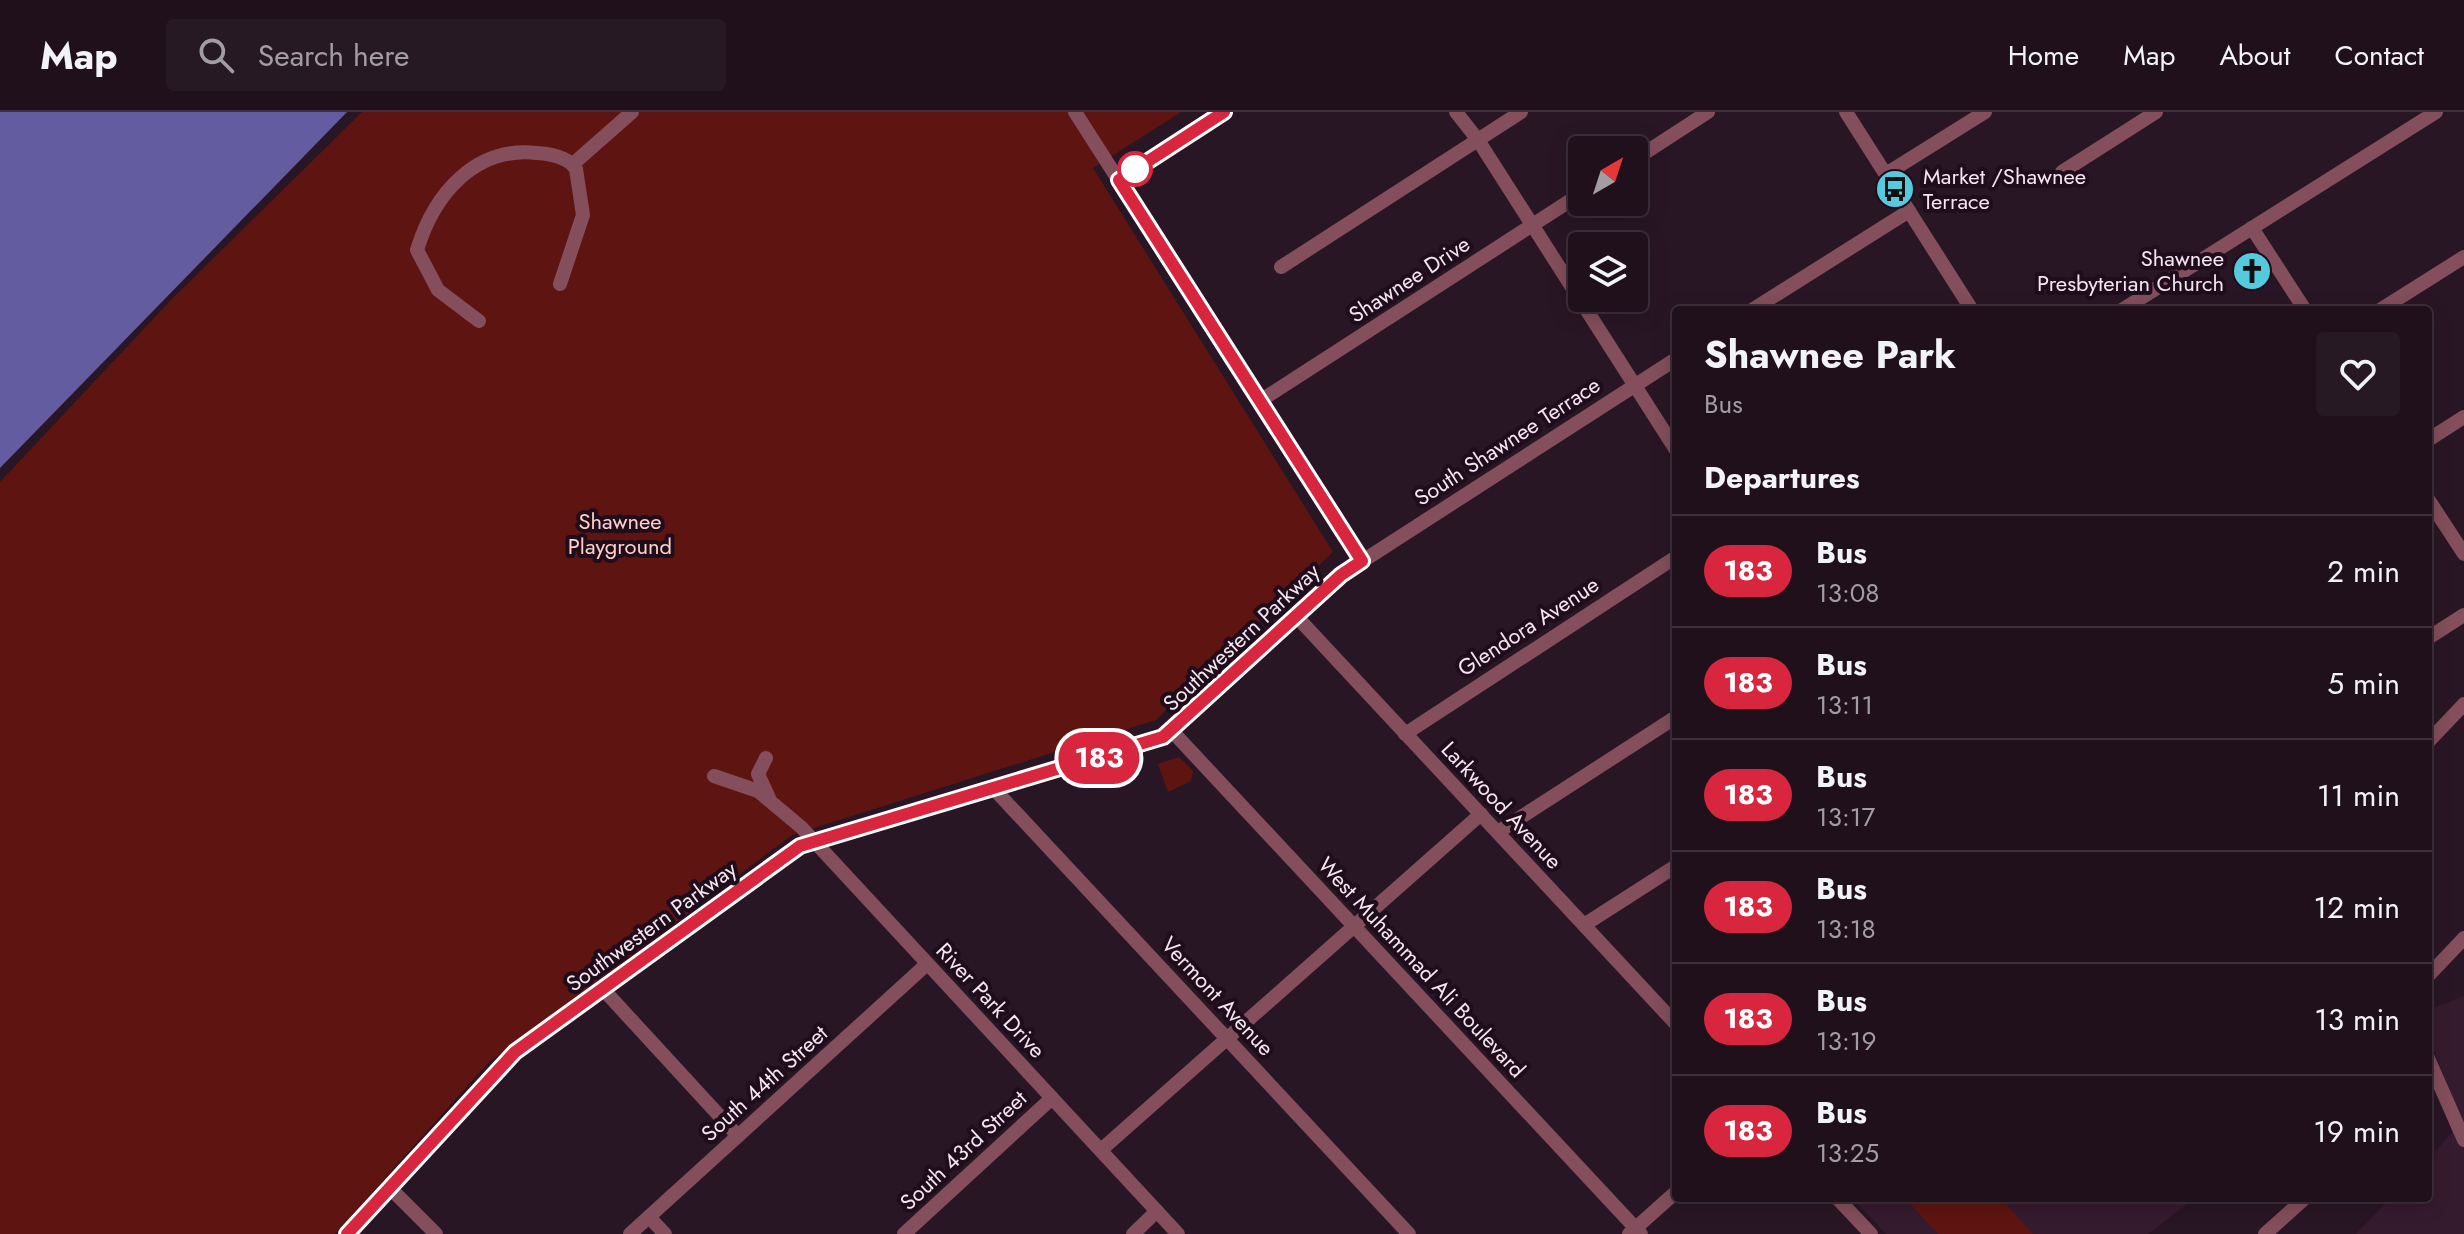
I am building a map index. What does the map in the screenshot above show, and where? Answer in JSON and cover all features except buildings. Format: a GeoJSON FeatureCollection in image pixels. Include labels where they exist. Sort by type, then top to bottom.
{"type":"FeatureCollection","features":[{"type":"Feature","properties":{"kind":"street"},"geometry":{"type":"LineString","coordinates":[[573,164],[632,112]]}},
{"type":"Feature","properties":{"kind":"street"},"geometry":{"type":"LineString","coordinates":[[1075,112],[1362,561]]}},
{"type":"Feature","properties":{"kind":"street"},"geometry":{"type":"LineString","coordinates":[[1119,180],[1224,112]]}},
{"type":"Feature","properties":{"kind":"street"},"geometry":{"type":"LineString","coordinates":[[1456,112],[1478,140],[1672,444]]}},
{"type":"Feature","properties":{"kind":"street"},"geometry":{"type":"LineString","coordinates":[[1281,267],[1521,112]]}},
{"type":"Feature","properties":{"kind":"street"},"geometry":{"type":"LineString","coordinates":[[1648,151],[1708,112]]}},
{"type":"Feature","properties":{"kind":"street"},"geometry":{"type":"LineString","coordinates":[[1846,112],[1969,306]]}},
{"type":"Feature","properties":{"kind":"street"},"geometry":{"type":"LineString","coordinates":[[1886,174],[1985,112]]}},
{"type":"Feature","properties":{"kind":"street"},"geometry":{"type":"LineString","coordinates":[[2062,172],[2156,112]]}},
{"type":"Feature","properties":{"kind":"street"},"geometry":{"type":"LineString","coordinates":[[2128,306],[2436,112]]}},
{"type":"Feature","properties":{"kind":"street"},"geometry":{"type":"LineString","coordinates":[[479,321],[438,290],[417,250],[435,207],[467,171],[498,155],[543,153],[573,164],[579,178],[583,215],[560,284]]}},
{"type":"Feature","properties":{"kind":"street","name":"Shawnee Drive"},"geometry":{"type":"LineString","coordinates":[[1260,401],[1568,202]]}},
{"type":"Feature","properties":{"kind":"street"},"geometry":{"type":"LineString","coordinates":[[1758,306],[1909,211]]}},
{"type":"Feature","properties":{"kind":"street"},"geometry":{"type":"LineString","coordinates":[[2252,228],[2302,306]]}},
{"type":"Feature","properties":{"kind":"street"},"geometry":{"type":"LineString","coordinates":[[2386,306],[2464,257]]}},
{"type":"Feature","properties":{"kind":"street","name":"South Shawnee Terrace"},"geometry":{"type":"LineString","coordinates":[[1362,561],[1672,362]]}},
{"type":"Feature","properties":{"kind":"street"},"geometry":{"type":"LineString","coordinates":[[2432,437],[2464,417]]}},
{"type":"Feature","properties":{"kind":"street"},"geometry":{"type":"LineString","coordinates":[[2433,518],[2464,554]]}},
{"type":"Feature","properties":{"kind":"street","name":"Glendora Avenue"},"geometry":{"type":"LineString","coordinates":[[1405,734],[1672,560]]}},
{"type":"Feature","properties":{"kind":"street","name":"Southwestern Parkway"},"geometry":{"type":"LineString","coordinates":[[347,1234],[503,1063],[800,846],[1147,744],[1172,731],[1296,616],[1362,561]]}},
{"type":"Feature","properties":{"kind":"street"},"geometry":{"type":"LineString","coordinates":[[2432,635],[2464,615]]}},
{"type":"Feature","properties":{"kind":"street","name":"Larkwood Avenue"},"geometry":{"type":"LineString","coordinates":[[1296,616],[1672,1020]]}},
{"type":"Feature","properties":{"kind":"street"},"geometry":{"type":"LineString","coordinates":[[2432,738],[2464,704]]}},
{"type":"Feature","properties":{"kind":"street"},"geometry":{"type":"LineString","coordinates":[[1498,832],[1672,720]]}},
{"type":"Feature","properties":{"kind":"street","name":"West Muhammad Ali Boulevard"},"geometry":{"type":"LineString","coordinates":[[1172,731],[1635,1232]]}},
{"type":"Feature","properties":{"kind":"street"},"geometry":{"type":"LineString","coordinates":[[766,758],[758,774],[769,798]]}},
{"type":"Feature","properties":{"kind":"street","name":"River Park Drive"},"geometry":{"type":"LineString","coordinates":[[714,776],[739,782],[769,798],[814,841],[1178,1234]]}},
{"type":"Feature","properties":{"kind":"street","name":"Vermont Avenue"},"geometry":{"type":"LineString","coordinates":[[994,789],[1409,1234]]}},
{"type":"Feature","properties":{"kind":"street"},"geometry":{"type":"LineString","coordinates":[[1101,1150],[1481,814]]}},
{"type":"Feature","properties":{"kind":"street"},"geometry":{"type":"LineString","coordinates":[[1584,925],[1672,869]]}},
{"type":"Feature","properties":{"kind":"street"},"geometry":{"type":"LineString","coordinates":[[2432,972],[2464,938]]}},
{"type":"Feature","properties":{"kind":"street","name":"South 44th Street"},"geometry":{"type":"LineString","coordinates":[[630,1234],[927,964]]}},
{"type":"Feature","properties":{"kind":"street"},"geometry":{"type":"LineString","coordinates":[[602,988],[738,1136]]}},
{"type":"Feature","properties":{"kind":"street"},"geometry":{"type":"LineString","coordinates":[[2432,1083],[2464,1140]]}},
{"type":"Feature","properties":{"kind":"street","name":"South 43rd Street"},"geometry":{"type":"LineString","coordinates":[[904,1234],[1052,1098]]}},
{"type":"Feature","properties":{"kind":"street"},"geometry":{"type":"LineString","coordinates":[[389,1187],[436,1234]]}},
{"type":"Feature","properties":{"kind":"street"},"geometry":{"type":"LineString","coordinates":[[1635,1232],[1672,1196]]}},
{"type":"Feature","properties":{"kind":"street"},"geometry":{"type":"LineString","coordinates":[[1841,1202],[1871,1234]]}},
{"type":"Feature","properties":{"kind":"street"},"geometry":{"type":"LineString","coordinates":[[2265,1234],[2301,1202]]}},
{"type":"Feature","properties":{"kind":"street"},"geometry":{"type":"LineString","coordinates":[[1133,1234],[1157,1211]]}},
{"type":"Feature","properties":{"kind":"street"},"geometry":{"type":"LineString","coordinates":[[649,1217],[665,1234]]}},
{"type":"Feature","properties":{"kind":"shaded area"},"geometry":{"type":"Polygon","coordinates":[[[0,112],[347,112],[0,468],[0,112]]]}},
{"type":"Feature","properties":{"kind":"shaded area"},"geometry":{"type":"Polygon","coordinates":[[[2464,996],[2464,1234],[2356,1234],[2387,1202],[2432,1202],[2432,1155],[2462,1121],[2432,1045],[2432,1008],[2464,996]]]}},
{"type":"Feature","properties":{"kind":"shaded area"},"geometry":{"type":"Polygon","coordinates":[[[1856,1202],[2190,1202],[2148,1234],[1886,1234],[1856,1202]]]}},
{"type":"Feature","properties":{"kind":"green space","name":"Shawnee Playground"},"geometry":{"type":"Polygon","coordinates":[[[362,112],[1181,112],[1093,168],[1333,552],[1156,720],[792,835],[488,1063],[335,1234],[0,1234],[0,482],[171,300],[362,112]]]}},
{"type":"Feature","properties":{"kind":"green space"},"geometry":{"type":"Polygon","coordinates":[[[1179,757],[1193,771],[1191,781],[1168,792],[1158,764],[1179,757]]]}},
{"type":"Feature","properties":{"kind":"green space"},"geometry":{"type":"Polygon","coordinates":[[[1909,1202],[2004,1202],[2033,1234],[1938,1234],[1909,1202]]]}},
{"type":"Feature","properties":{"kind":"bus line","name":"183"},"geometry":{"type":"LineString","coordinates":[[347,1234],[515,1052],[800,846],[1163,737],[1341,575],[1362,561],[1119,180],[1224,112]]}},
{"type":"Feature","properties":{"kind":"place","name":"Market /Shawnee Terrace"},"geometry":{"type":"Point","coordinates":[1895,189]}},
{"type":"Feature","properties":{"kind":"place","name":"Shawnee Presbyterian Church"},"geometry":{"type":"Point","coordinates":[2252,271]}}]}
